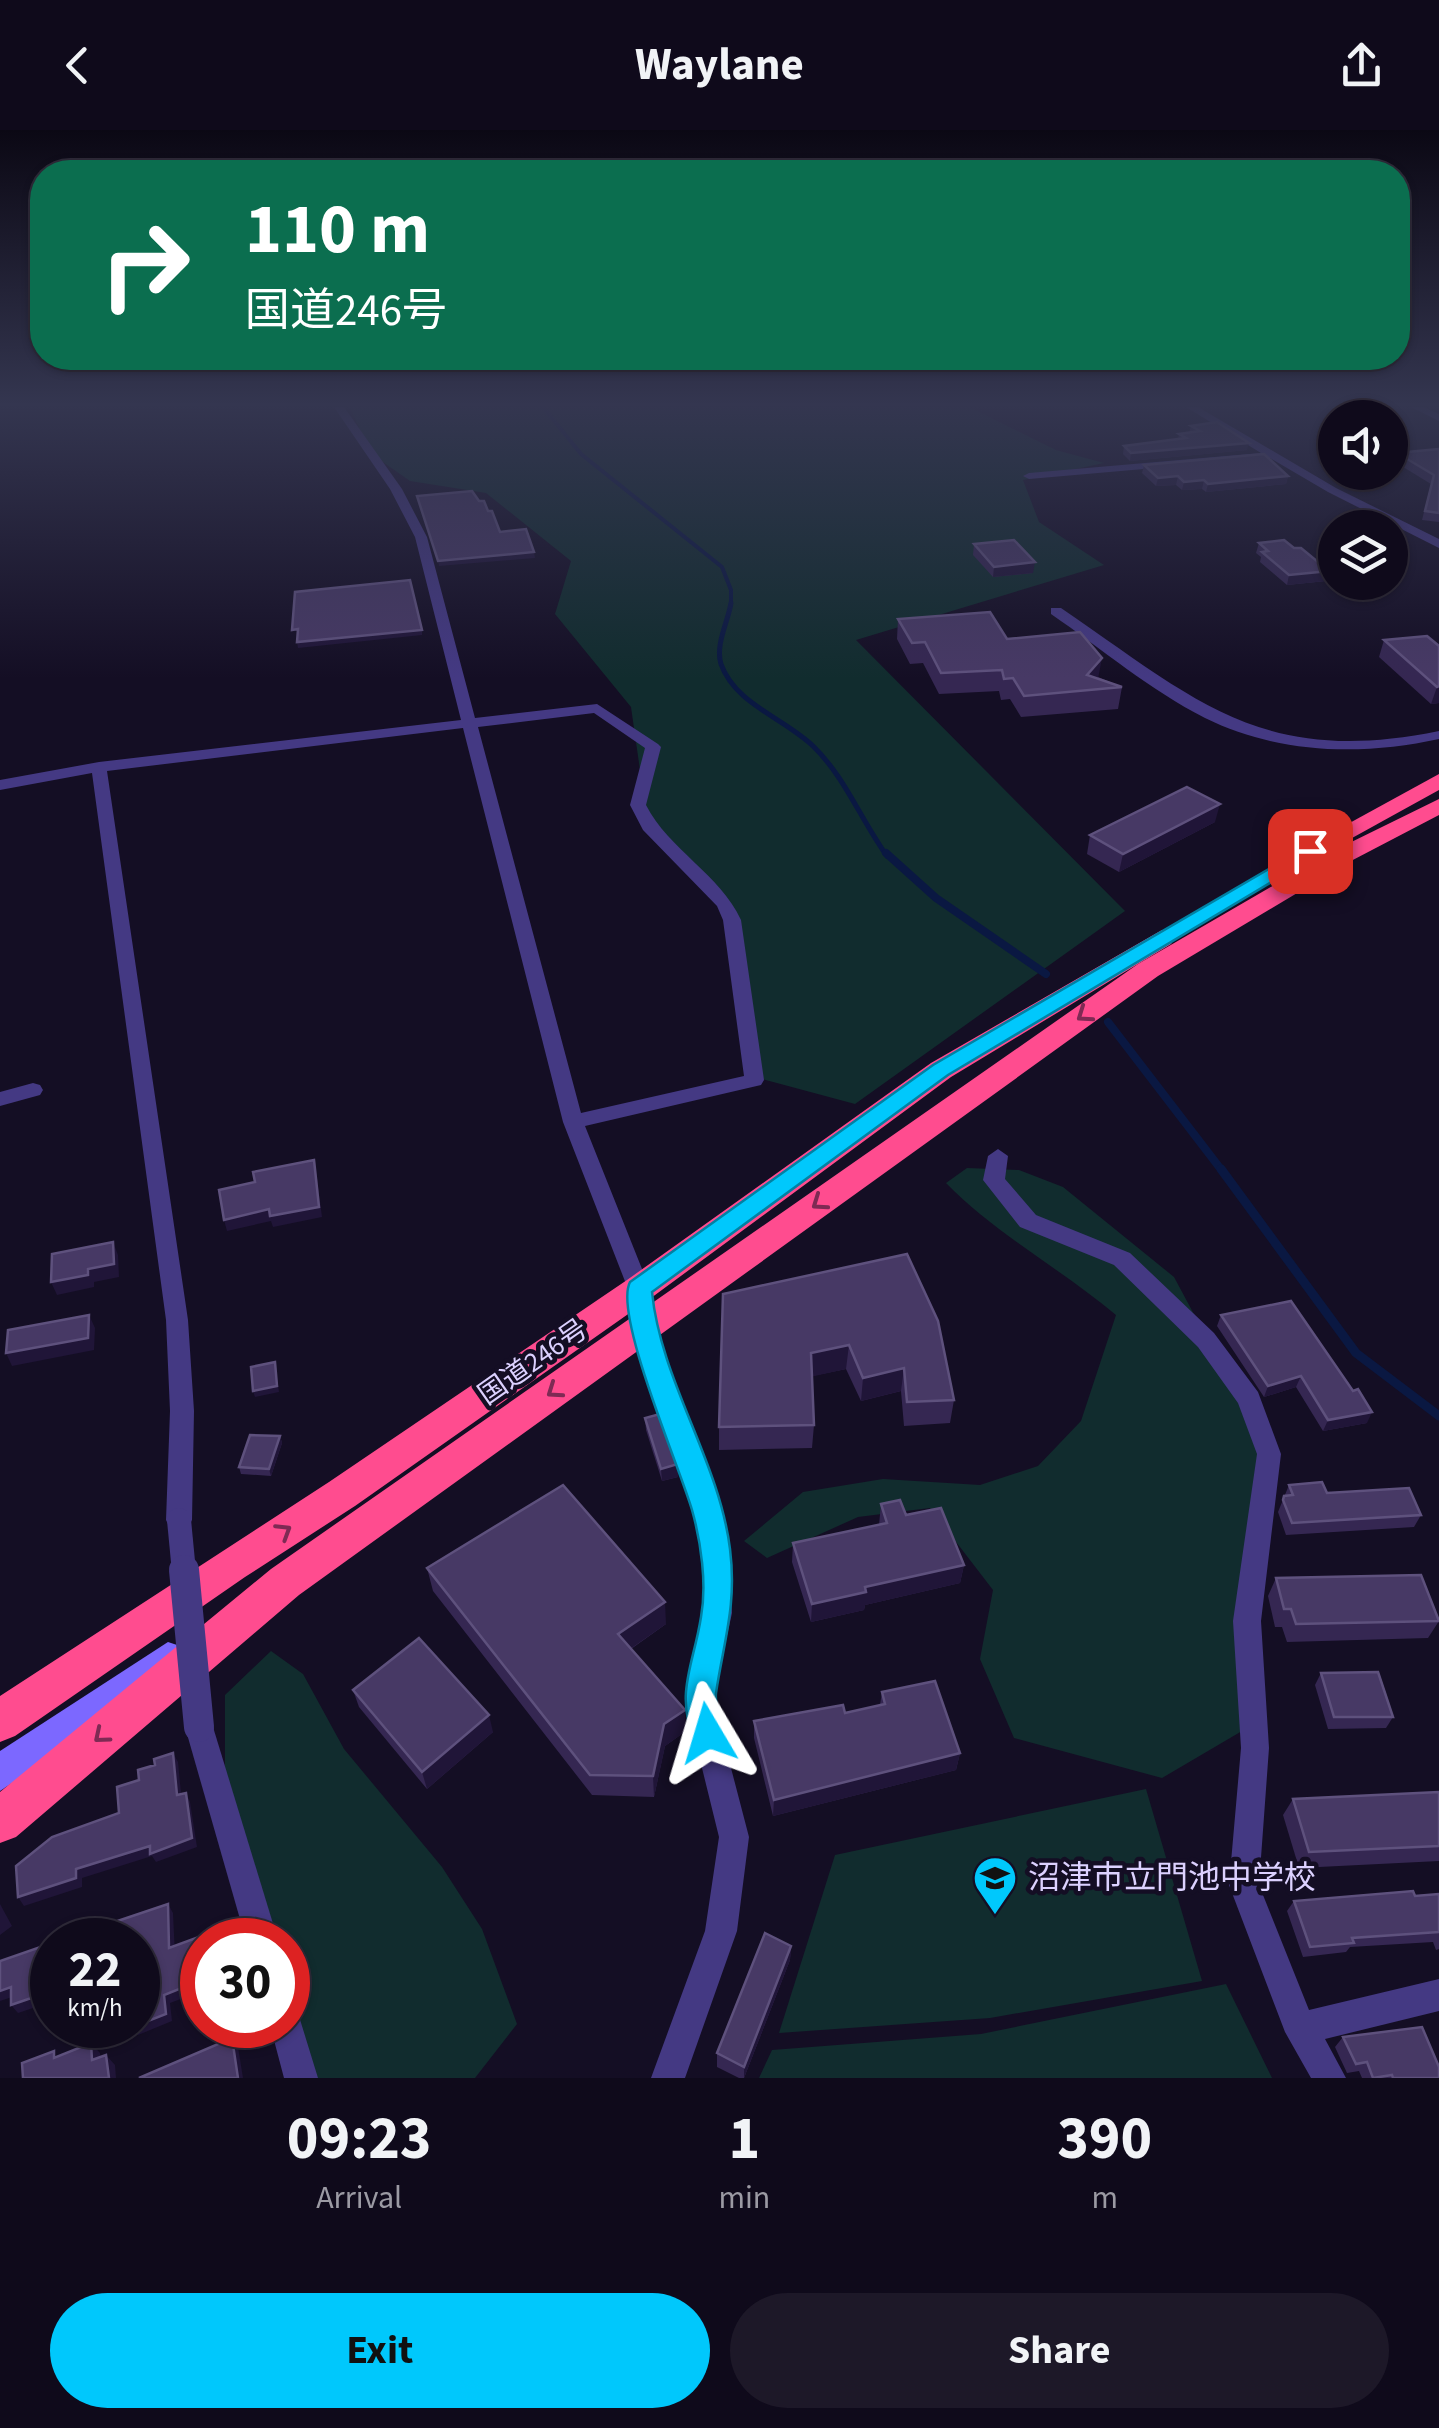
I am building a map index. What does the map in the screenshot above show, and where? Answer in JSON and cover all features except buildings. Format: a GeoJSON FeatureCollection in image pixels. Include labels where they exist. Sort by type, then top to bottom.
{"type":"FeatureCollection","features":[{"type":"Feature","properties":{"kind":"highway","name":"国道246号"},"geometry":{"type":"LineString","coordinates":[[0,1722],[231,1564],[342,1494],[639,1288],[940,1070],[1372,815],[1439,781]]}},
{"type":"Feature","properties":{"kind":"highway","name":"国道246号"},"geometry":{"type":"LineString","coordinates":[[0,1821],[285,1582],[1148,970],[1340,857],[1439,806]]}},
{"type":"Feature","properties":{"kind":"street"},"geometry":{"type":"LineString","coordinates":[[401,498],[421,536],[466,722],[573,1122],[639,1288],[642,1327],[707,1512],[715,1548],[718,1613],[699,1698],[734,1837],[721,1931],[668,2078]]}},
{"type":"Feature","properties":{"kind":"street"},"geometry":{"type":"LineString","coordinates":[[1345,498],[1439,544]]}},
{"type":"Feature","properties":{"kind":"street"},"geometry":{"type":"LineString","coordinates":[[1056,611],[1192,704],[1241,727],[1304,741],[1358,745],[1439,735]]}},
{"type":"Feature","properties":{"kind":"street"},"geometry":{"type":"LineString","coordinates":[[0,785],[99,767],[597,708],[652,747],[638,804],[649,827],[725,904],[732,920],[754,1080],[573,1122]]}},
{"type":"Feature","properties":{"kind":"street"},"geometry":{"type":"LineString","coordinates":[[99,767],[177,1320],[182,1411],[179,1520],[199,1727],[255,1918]]}},
{"type":"Feature","properties":{"kind":"street"},"geometry":{"type":"LineString","coordinates":[[0,1098],[32,1090]]}},
{"type":"Feature","properties":{"kind":"street"},"geometry":{"type":"LineString","coordinates":[[998,1156],[994,1180],[1028,1221],[1122,1259],[1206,1340],[1249,1398],[1269,1454],[1248,1621],[1256,1748],[1244,1885],[1302,2028],[1329,2078]]}},
{"type":"Feature","properties":{"kind":"street"},"geometry":{"type":"LineString","coordinates":[[0,1742],[231,1564]]}},
{"type":"Feature","properties":{"kind":"street"},"geometry":{"type":"LineString","coordinates":[[0,1773],[285,1582]]}},
{"type":"Feature","properties":{"kind":"street"},"geometry":{"type":"LineString","coordinates":[[1302,2028],[1438,1995]]}},
{"type":"Feature","properties":{"kind":"street"},"geometry":{"type":"LineString","coordinates":[[293,2048],[301,2078]]}},
{"type":"Feature","properties":{"kind":"green space"},"geometry":{"type":"Polygon","coordinates":[[[492,498],[1030,498],[1039,522],[1104,565],[856,640],[1125,911],[855,1104],[758,1078],[730,916],[646,812],[631,707],[555,614],[571,561],[492,498]]]}},
{"type":"Feature","properties":{"kind":"green space"},"geometry":{"type":"Polygon","coordinates":[[[967,1168],[1019,1170],[1063,1187],[1174,1277],[1269,1454],[1242,1731],[1162,1778],[1014,1738],[980,1659],[993,1590],[930,1508],[858,1517],[767,1558],[744,1541],[803,1492],[883,1479],[980,1485],[1038,1466],[1081,1421],[1116,1315],[986,1219],[946,1183],[967,1168]]]}},
{"type":"Feature","properties":{"kind":"green space"},"geometry":{"type":"Polygon","coordinates":[[[271,1651],[303,1674],[344,1749],[442,1867],[482,1929],[517,2024],[475,2078],[304,2078],[296,2048],[310,2048],[310,1918],[262,1918],[225,1779],[225,1695],[271,1651]]]}},
{"type":"Feature","properties":{"kind":"green space"},"geometry":{"type":"Polygon","coordinates":[[[1146,1789],[1202,1981],[990,2018],[779,2033],[835,1855],[1146,1789]]]}},
{"type":"Feature","properties":{"kind":"green space"},"geometry":{"type":"Polygon","coordinates":[[[1226,1984],[1272,2078],[759,2078],[772,2050],[981,2034],[1226,1984]]]}},
{"type":"Feature","properties":{"kind":"waterway"},"geometry":{"type":"LineString","coordinates":[[636,498],[722,567],[731,590],[731,603]]}},
{"type":"Feature","properties":{"kind":"waterway"},"geometry":{"type":"LineString","coordinates":[[731,603],[720,649],[721,664],[728,678],[737,690],[801,736],[824,758],[887,856]]}},
{"type":"Feature","properties":{"kind":"waterway"},"geometry":{"type":"LineString","coordinates":[[886,853],[936,898],[1046,974]]}},
{"type":"Feature","properties":{"kind":"waterway"},"geometry":{"type":"LineString","coordinates":[[1108,1022],[1223,1172]]}},
{"type":"Feature","properties":{"kind":"waterway"},"geometry":{"type":"LineString","coordinates":[[1221,1169],[1356,1353],[1439,1416]]}},
{"type":"Feature","properties":{"kind":"place","name":"沼津市立門池中学校"},"geometry":{"type":"Point","coordinates":[995,1916]}},
{"type":"Feature","properties":{"kind":"route"},"geometry":{"type":"LineString","coordinates":[[708,1733],[699,1698],[718,1613],[715,1548],[707,1512],[642,1327],[639,1288],[940,1070],[1310,851]]}}]}
